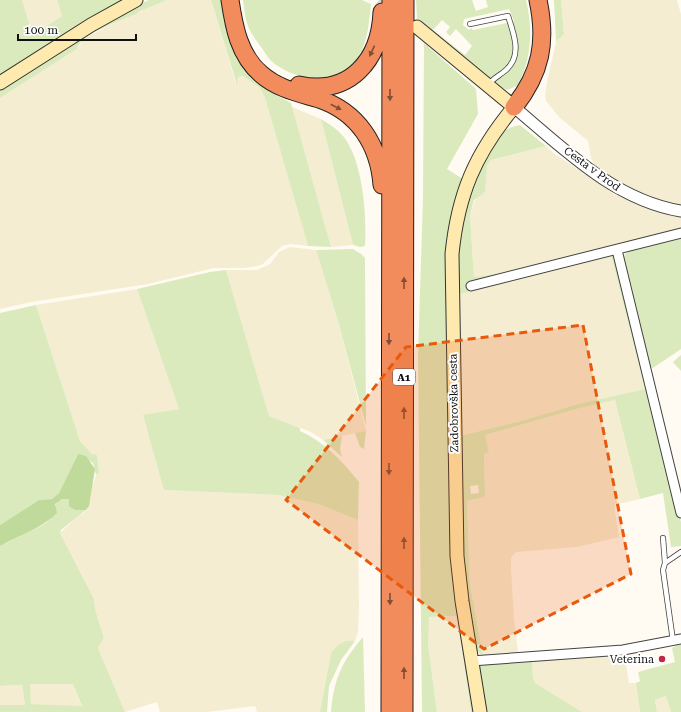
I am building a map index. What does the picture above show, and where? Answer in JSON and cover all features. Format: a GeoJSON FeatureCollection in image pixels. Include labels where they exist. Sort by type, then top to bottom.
{"type":"FeatureCollection","features":[{"type":"Feature","properties":{"kind":"highway"},"geometry":{"type":"LineString","coordinates":[[230,0],[234,25],[241,47],[260,74],[284,89],[338,107],[353,118],[364,131],[372,145],[380,171],[383,218],[390,244]]}},
{"type":"Feature","properties":{"kind":"highway"},"geometry":{"type":"LineString","coordinates":[[238,0],[247,39],[259,61],[273,74],[288,82],[316,88],[334,86],[350,79],[367,62],[378,37],[382,0]]}},
{"type":"Feature","properties":{"kind":"highway","name":"A1"},"geometry":{"type":"LineString","coordinates":[[390,0],[390,712]]}},
{"type":"Feature","properties":{"kind":"highway","name":"A1"},"geometry":{"type":"LineString","coordinates":[[404,712],[405,0]]}},
{"type":"Feature","properties":{"kind":"highway"},"geometry":{"type":"LineString","coordinates":[[405,42],[412,22],[413,0]]}},
{"type":"Feature","properties":{"kind":"highway"},"geometry":{"type":"LineString","coordinates":[[514,107],[526,74],[533,48],[533,23],[529,0]]}},
{"type":"Feature","properties":{"kind":"highway"},"geometry":{"type":"LineString","coordinates":[[514,107],[527,91],[533,78],[540,54],[541,28],[538,0]]}},
{"type":"Feature","properties":{"kind":"main road"},"geometry":{"type":"LineString","coordinates":[[0,83],[84,29],[136,0]]}},
{"type":"Feature","properties":{"kind":"main road"},"geometry":{"type":"LineString","coordinates":[[416,27],[514,107]]}},
{"type":"Feature","properties":{"kind":"main road","name":"Zadobrovška cesta"},"geometry":{"type":"LineString","coordinates":[[480,712],[458,578],[452,254],[457,216],[470,173],[493,133],[514,107]]}},
{"type":"Feature","properties":{"kind":"street","name":"Cesta v Prod"},"geometry":{"type":"LineString","coordinates":[[514,107],[605,181],[638,198],[659,206],[681,211]]}},
{"type":"Feature","properties":{"kind":"street"},"geometry":{"type":"LineString","coordinates":[[471,286],[681,233]]}},
{"type":"Feature","properties":{"kind":"street"},"geometry":{"type":"LineString","coordinates":[[617,250],[681,513]]}},
{"type":"Feature","properties":{"kind":"street"},"geometry":{"type":"LineString","coordinates":[[472,661],[623,650],[677,640]]}},
{"type":"Feature","properties":{"kind":"lane"},"geometry":{"type":"LineString","coordinates":[[470,24],[508,16],[513,30],[516,47],[514,61],[507,70],[491,80],[488,85]]}},
{"type":"Feature","properties":{"kind":"lane"},"geometry":{"type":"LineString","coordinates":[[663,538],[665,563],[663,570],[677,640]]}},
{"type":"Feature","properties":{"kind":"lane"},"geometry":{"type":"LineString","coordinates":[[665,563],[681,552]]}},
{"type":"Feature","properties":{"kind":"highlighted area"},"geometry":{"type":"Polygon","coordinates":[[[583,325],[631,574],[484,649],[286,500],[406,347],[583,325]]]}},
{"type":"Feature","properties":{"kind":"shaded area"},"geometry":{"type":"Polygon","coordinates":[[[22,0],[57,0],[62,16],[33,35],[22,0]]]}},
{"type":"Feature","properties":{"kind":"shaded area"},"geometry":{"type":"Polygon","coordinates":[[[167,0],[211,0],[236,84],[238,77],[243,76],[260,88],[265,98],[308,246],[290,244],[282,246],[263,264],[257,266],[244,268],[214,268],[148,284],[31,302],[0,309],[0,98],[77,49],[84,39],[119,20],[137,14],[138,12],[167,0]]]}},
{"type":"Feature","properties":{"kind":"shaded area"},"geometry":{"type":"Polygon","coordinates":[[[561,0],[677,0],[681,14],[681,205],[645,196],[622,185],[595,166],[591,158],[588,141],[559,117],[546,101],[545,95],[547,82],[556,42],[564,34],[561,0]]]}},
{"type":"Feature","properties":{"kind":"shaded area"},"geometry":{"type":"Polygon","coordinates":[[[292,107],[321,119],[353,245],[331,247],[292,107]]]}},
{"type":"Feature","properties":{"kind":"shaded area"},"geometry":{"type":"Polygon","coordinates":[[[546,146],[555,154],[616,195],[652,209],[681,216],[681,229],[510,272],[474,277],[470,216],[487,164],[491,160],[546,146]]]}},
{"type":"Feature","properties":{"kind":"shaded area"},"geometry":{"type":"Polygon","coordinates":[[[290,247],[316,250],[338,321],[366,431],[323,440],[311,432],[269,416],[226,270],[257,270],[270,264],[279,252],[290,247]]]}},
{"type":"Feature","properties":{"kind":"shaded area"},"geometry":{"type":"Polygon","coordinates":[[[611,255],[645,389],[578,404],[521,421],[459,436],[457,294],[611,255]]]}},
{"type":"Feature","properties":{"kind":"shaded area"},"geometry":{"type":"Polygon","coordinates":[[[137,289],[179,409],[143,416],[165,490],[278,495],[318,504],[358,520],[358,632],[355,641],[346,641],[331,653],[320,712],[257,712],[255,706],[208,712],[160,712],[157,702],[125,712],[98,648],[104,638],[95,609],[94,599],[60,533],[85,512],[89,506],[89,496],[96,475],[99,473],[92,454],[80,441],[36,305],[137,289]]]}},
{"type":"Feature","properties":{"kind":"shaded area"},"geometry":{"type":"Polygon","coordinates":[[[615,400],[640,499],[614,505],[619,537],[577,547],[517,552],[514,554],[511,558],[511,569],[514,619],[518,652],[483,656],[470,584],[467,501],[477,499],[485,485],[484,454],[489,452],[485,435],[580,408],[615,400]]]}},
{"type":"Feature","properties":{"kind":"shaded area"},"geometry":{"type":"Polygon","coordinates":[[[457,616],[471,712],[437,712],[428,644],[428,622],[430,617],[457,616]]]}},
{"type":"Feature","properties":{"kind":"shaded area"},"geometry":{"type":"Polygon","coordinates":[[[624,653],[629,683],[636,683],[640,712],[582,712],[535,683],[533,679],[532,660],[624,653]]]}},
{"type":"Feature","properties":{"kind":"shaded area"},"geometry":{"type":"Polygon","coordinates":[[[29,684],[73,684],[82,707],[31,704],[29,684]]]}},
{"type":"Feature","properties":{"kind":"shaded area"},"geometry":{"type":"Polygon","coordinates":[[[22,685],[25,705],[0,705],[0,686],[22,685]]]}},
{"type":"Feature","properties":{"kind":"shaded area"},"geometry":{"type":"Polygon","coordinates":[[[667,696],[671,712],[657,712],[655,700],[667,696]]]}},
{"type":"Feature","properties":{"kind":"green space"},"geometry":{"type":"Polygon","coordinates":[[[0,0],[22,0],[33,35],[62,16],[57,0],[124,0],[0,77],[0,0]]]}},
{"type":"Feature","properties":{"kind":"green space"},"geometry":{"type":"Polygon","coordinates":[[[149,0],[167,0],[113,23],[94,33],[80,43],[77,49],[0,98],[0,90],[54,53],[110,19],[149,0]]]}},
{"type":"Feature","properties":{"kind":"green space"},"geometry":{"type":"Polygon","coordinates":[[[211,0],[221,0],[234,50],[248,73],[273,93],[291,103],[331,247],[308,246],[265,98],[260,88],[243,76],[238,77],[237,85],[211,0]]]}},
{"type":"Feature","properties":{"kind":"green space"},"geometry":{"type":"Polygon","coordinates":[[[243,0],[362,0],[371,4],[368,30],[363,48],[352,65],[342,73],[330,77],[318,78],[305,77],[292,73],[270,60],[256,41],[248,25],[243,0]]]}},
{"type":"Feature","properties":{"kind":"green space"},"geometry":{"type":"Polygon","coordinates":[[[416,0],[472,0],[476,11],[488,7],[486,0],[526,0],[530,22],[530,44],[526,66],[517,86],[507,90],[500,87],[417,19],[416,0]],[[509,9],[464,19],[463,25],[469,30],[471,28],[473,30],[507,23],[509,25],[512,24],[514,21],[509,9]],[[442,20],[433,30],[465,55],[472,46],[456,29],[450,36],[446,32],[450,27],[442,20]]]}},
{"type":"Feature","properties":{"kind":"green space"},"geometry":{"type":"Polygon","coordinates":[[[554,0],[561,0],[564,34],[556,42],[554,0]]]}},
{"type":"Feature","properties":{"kind":"green space"},"geometry":{"type":"Polygon","coordinates":[[[424,43],[476,89],[478,114],[447,169],[463,179],[456,200],[452,554],[453,581],[474,712],[471,712],[457,616],[429,617],[428,644],[437,712],[422,712],[418,357],[423,197],[424,43]]]}},
{"type":"Feature","properties":{"kind":"green space"},"geometry":{"type":"Polygon","coordinates":[[[321,119],[336,129],[343,136],[350,146],[355,159],[364,204],[365,246],[360,247],[353,245],[321,119]]]}},
{"type":"Feature","properties":{"kind":"green space"},"geometry":{"type":"Polygon","coordinates":[[[520,125],[546,146],[491,160],[487,165],[485,192],[474,200],[470,216],[474,277],[510,272],[467,284],[468,292],[457,294],[458,235],[463,210],[468,195],[488,152],[495,141],[503,132],[511,127],[520,125]]]}},
{"type":"Feature","properties":{"kind":"green space"},"geometry":{"type":"Polygon","coordinates":[[[681,236],[681,349],[653,368],[650,367],[623,259],[625,254],[633,249],[681,236]]]}},
{"type":"Feature","properties":{"kind":"green space"},"geometry":{"type":"Polygon","coordinates":[[[353,249],[365,258],[366,426],[338,321],[316,250],[353,249]]]}},
{"type":"Feature","properties":{"kind":"green space"},"geometry":{"type":"Polygon","coordinates":[[[611,255],[615,255],[681,522],[681,546],[671,547],[663,493],[640,499],[615,400],[580,408],[485,435],[489,452],[484,454],[484,497],[467,501],[470,584],[483,656],[476,650],[464,582],[459,436],[521,421],[578,404],[645,389],[611,255]],[[478,485],[470,486],[471,494],[479,493],[478,485]]]}},
{"type":"Feature","properties":{"kind":"green space"},"geometry":{"type":"Polygon","coordinates":[[[226,270],[269,416],[300,428],[300,431],[309,435],[325,446],[353,474],[359,482],[358,520],[318,504],[278,495],[164,490],[143,415],[179,409],[137,289],[210,272],[226,270]]]}},
{"type":"Feature","properties":{"kind":"green space"},"geometry":{"type":"Polygon","coordinates":[[[36,305],[80,441],[92,454],[97,455],[99,473],[96,475],[93,463],[78,454],[59,493],[52,499],[39,500],[0,525],[0,313],[36,305]]]}},
{"type":"Feature","properties":{"kind":"green space"},"geometry":{"type":"Polygon","coordinates":[[[681,355],[681,371],[673,362],[681,355]]]}},
{"type":"Feature","properties":{"kind":"green space"},"geometry":{"type":"Polygon","coordinates":[[[366,431],[364,449],[360,447],[355,433],[366,431]]]}},
{"type":"Feature","properties":{"kind":"green space"},"geometry":{"type":"Polygon","coordinates":[[[342,436],[340,449],[342,457],[323,440],[342,436]]]}},
{"type":"Feature","properties":{"kind":"green space"},"geometry":{"type":"Polygon","coordinates":[[[78,454],[86,456],[95,469],[89,506],[86,510],[75,510],[69,506],[69,499],[62,499],[55,504],[57,513],[51,519],[37,528],[0,546],[0,525],[39,500],[52,499],[59,493],[78,454]]]}},
{"type":"Feature","properties":{"kind":"green space"},"geometry":{"type":"Polygon","coordinates":[[[69,498],[75,510],[86,510],[61,530],[60,533],[94,599],[95,609],[104,638],[98,648],[125,712],[0,712],[0,705],[25,705],[22,685],[0,686],[0,546],[47,522],[50,519],[57,503],[63,499],[69,498]],[[30,684],[31,704],[82,706],[73,684],[30,684]]]}},
{"type":"Feature","properties":{"kind":"green space"},"geometry":{"type":"Polygon","coordinates":[[[363,637],[365,712],[331,712],[334,690],[340,672],[349,655],[363,637]]]}},
{"type":"Feature","properties":{"kind":"green space"},"geometry":{"type":"Polygon","coordinates":[[[346,641],[355,641],[341,660],[329,686],[327,712],[320,712],[331,653],[338,645],[346,641]]]}},
{"type":"Feature","properties":{"kind":"green space"},"geometry":{"type":"Polygon","coordinates":[[[681,643],[681,712],[671,712],[666,696],[655,700],[657,712],[640,712],[636,683],[640,681],[638,672],[675,662],[672,648],[681,643]]]}},
{"type":"Feature","properties":{"kind":"green space"},"geometry":{"type":"Polygon","coordinates":[[[532,660],[533,678],[535,683],[582,712],[484,712],[478,667],[481,664],[532,660]]]}},
{"type":"Feature","properties":{"kind":"tunnel"},"geometry":{"type":"LineString","coordinates":[[379,0],[397,13]]}},
{"type":"Feature","properties":{"kind":"place","name":"Veterina"},"geometry":{"type":"Point","coordinates":[662,659]}}]}
